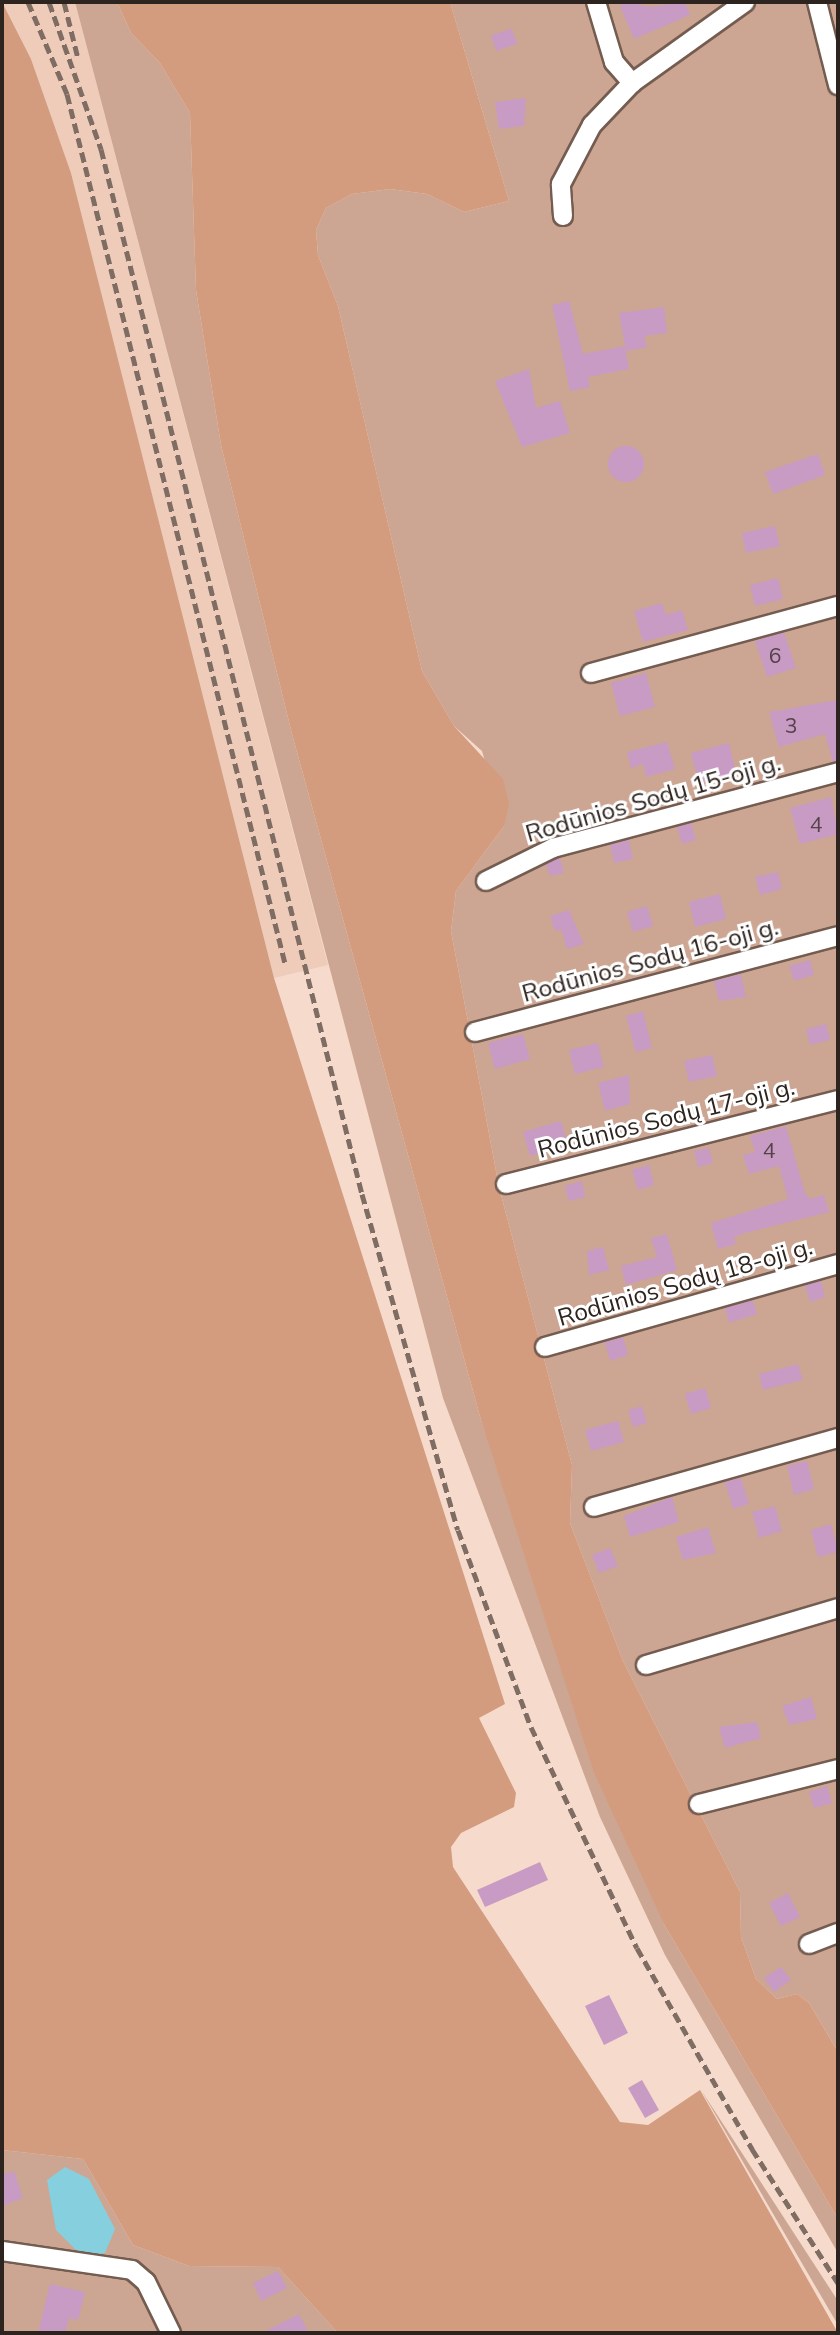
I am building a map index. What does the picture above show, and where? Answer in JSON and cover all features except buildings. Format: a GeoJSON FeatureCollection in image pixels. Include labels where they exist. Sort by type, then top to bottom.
{"type":"FeatureCollection","features":[{"type":"Feature","properties":{"kind":"street"},"geometry":{"type":"LineString","coordinates":[[596,2],[614,62],[632,83]]}},
{"type":"Feature","properties":{"kind":"street"},"geometry":{"type":"LineString","coordinates":[[563,216],[561,184],[570,157],[632,83],[745,2]]}},
{"type":"Feature","properties":{"kind":"street"},"geometry":{"type":"LineString","coordinates":[[817,2],[838,85]]}},
{"type":"Feature","properties":{"kind":"street"},"geometry":{"type":"LineString","coordinates":[[591,673],[838,606]]}},
{"type":"Feature","properties":{"kind":"street","name":"Rodūnios Sodų 15-oji g."},"geometry":{"type":"LineString","coordinates":[[486,881],[553,848],[838,772]]}},
{"type":"Feature","properties":{"kind":"street","name":"Rodūnios Sodų 16-oji g."},"geometry":{"type":"LineString","coordinates":[[475,1032],[838,936]]}},
{"type":"Feature","properties":{"kind":"street","name":"Rodūnios Sodų 17-oji g."},"geometry":{"type":"LineString","coordinates":[[506,1184],[838,1100]]}},
{"type":"Feature","properties":{"kind":"street","name":"Rodūnios Sodų 18-oji g."},"geometry":{"type":"LineString","coordinates":[[545,1347],[838,1264]]}},
{"type":"Feature","properties":{"kind":"street"},"geometry":{"type":"LineString","coordinates":[[594,1507],[838,1438]]}},
{"type":"Feature","properties":{"kind":"street"},"geometry":{"type":"LineString","coordinates":[[646,1665],[838,1608]]}},
{"type":"Feature","properties":{"kind":"street"},"geometry":{"type":"LineString","coordinates":[[699,1804],[838,1769]]}},
{"type":"Feature","properties":{"kind":"street"},"geometry":{"type":"LineString","coordinates":[[809,1944],[838,1933]]}},
{"type":"Feature","properties":{"kind":"street"},"geometry":{"type":"LineString","coordinates":[[2,2250],[132,2270],[146,2282],[171,2333]]}},
{"type":"Feature","properties":{"kind":"shaded area"},"geometry":{"type":"Polygon","coordinates":[[[2,2],[75,2],[328,965],[274,978],[71,173],[31,59],[2,2]]]}},
{"type":"Feature","properties":{"kind":"shaded area"},"geometry":{"type":"Polygon","coordinates":[[[2,2],[31,59],[71,173],[274,978],[505,1704],[479,1718],[516,1793],[514,1807],[461,1833],[451,1847],[453,1867],[620,2122],[648,2125],[700,2090],[838,2333],[338,2333],[278,2267],[189,2266],[133,2245],[83,2159],[2,2150],[2,2]]]}},
{"type":"Feature","properties":{"kind":"shaded area"},"geometry":{"type":"Polygon","coordinates":[[[75,2],[117,2],[131,33],[160,63],[190,113],[196,290],[221,445],[292,734],[481,1420],[665,1926],[838,2219],[838,2253],[665,1955],[600,1817],[443,1398],[75,2]]]}},
{"type":"Feature","properties":{"kind":"shaded area"},"geometry":{"type":"Polygon","coordinates":[[[117,2],[450,2],[509,201],[464,212],[427,194],[390,189],[352,194],[326,208],[316,230],[318,255],[338,306],[422,671],[454,726],[503,779],[509,804],[504,826],[456,891],[451,931],[499,1187],[572,1465],[570,1523],[623,1661],[740,1892],[741,1937],[756,1979],[777,1999],[797,1994],[809,2003],[838,2052],[838,2219],[665,1926],[594,1773],[481,1420],[292,734],[221,445],[196,290],[190,113],[160,63],[131,33],[117,2]]]}},
{"type":"Feature","properties":{"kind":"shaded area"},"geometry":{"type":"Polygon","coordinates":[[[450,2],[838,2],[838,2052],[809,2003],[797,1994],[777,1999],[756,1979],[741,1937],[740,1892],[623,1661],[570,1523],[572,1465],[499,1187],[451,931],[456,891],[504,826],[482,751],[454,726],[422,671],[338,306],[318,255],[316,230],[326,208],[352,194],[390,189],[427,194],[464,212],[509,201],[450,2]]]}},
{"type":"Feature","properties":{"kind":"shaded area"},"geometry":{"type":"Polygon","coordinates":[[[701,2090],[838,2301],[838,2325],[701,2090]]]}},
{"type":"Feature","properties":{"kind":"shaded area"},"geometry":{"type":"Polygon","coordinates":[[[2,2150],[83,2159],[133,2245],[189,2266],[278,2267],[338,2333],[2,2333],[2,2150]]]}},
{"type":"Feature","properties":{"kind":"water"},"geometry":{"type":"Polygon","coordinates":[[[65,2167],[89,2179],[115,2229],[105,2253],[83,2257],[56,2230],[47,2180],[65,2167]]]}},
{"type":"Feature","properties":{"kind":"railway"},"geometry":{"type":"LineString","coordinates":[[28,2],[67,94],[285,963]]}},
{"type":"Feature","properties":{"kind":"railway"},"geometry":{"type":"LineString","coordinates":[[49,2],[101,149],[362,1194],[458,1530],[531,1727],[637,1948],[752,2149],[838,2283]]}},
{"type":"Feature","properties":{"kind":"railway"},"geometry":{"type":"LineString","coordinates":[[64,2],[78,58]]}}]}
